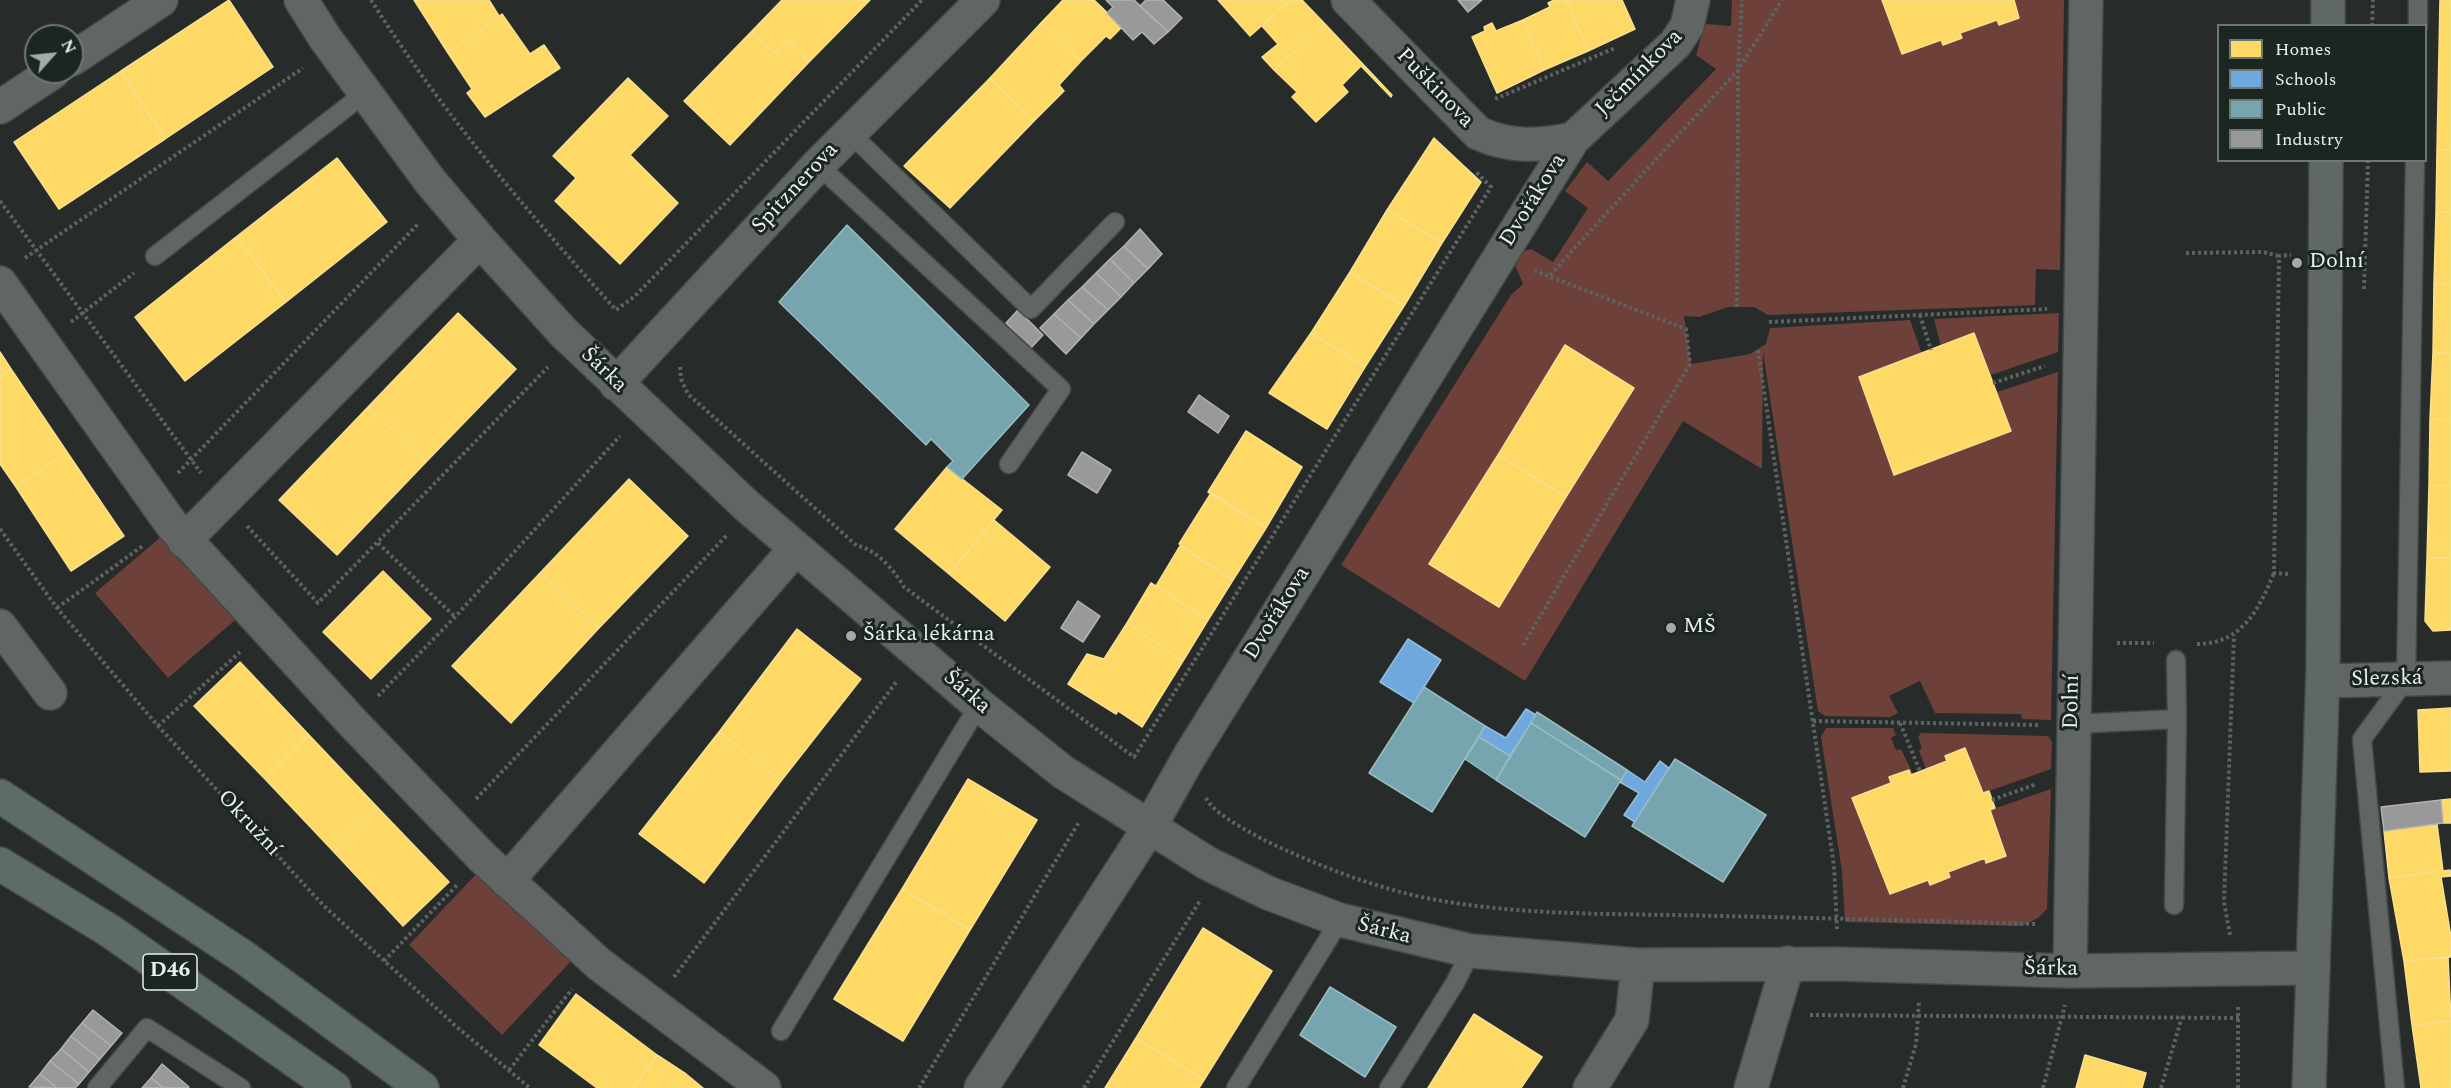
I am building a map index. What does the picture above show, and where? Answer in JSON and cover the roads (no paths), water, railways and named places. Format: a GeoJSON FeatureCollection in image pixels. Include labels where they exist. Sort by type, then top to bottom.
{"type":"FeatureCollection","features":[{"type":"Feature","properties":{"kind":"highway","name":"D46"},"geometry":{"type":"LineString","coordinates":[[0,796],[244,958],[422,1088]]}},
{"type":"Feature","properties":{"kind":"highway","name":"D46"},"geometry":{"type":"LineString","coordinates":[[0,864],[110,931],[334,1088]]}},
{"type":"Feature","properties":{"kind":"main road"},"geometry":{"type":"LineString","coordinates":[[2328,0],[2328,24]]}},
{"type":"Feature","properties":{"kind":"main road"},"geometry":{"type":"LineString","coordinates":[[2309,1088],[2323,681],[2326,162]]}},
{"type":"Feature","properties":{"kind":"street"},"geometry":{"type":"LineString","coordinates":[[84,51],[160,0]]}},
{"type":"Feature","properties":{"kind":"street","name":"Šárka"},"geometry":{"type":"LineString","coordinates":[[301,0],[365,93],[430,181],[563,332],[616,384],[796,548],[979,705],[1063,772],[1208,863],[1268,893],[1340,920],[1471,951],[1638,964],[1788,963],[2070,971],[2313,969]]}},
{"type":"Feature","properties":{"kind":"street","name":"Spitznerova"},"geometry":{"type":"LineString","coordinates":[[616,384],[818,165],[982,0]]}},
{"type":"Feature","properties":{"kind":"street","name":"Puškinova"},"geometry":{"type":"LineString","coordinates":[[1348,0],[1478,133],[1495,141],[1514,145],[1573,139]]}},
{"type":"Feature","properties":{"kind":"street","name":"Ječmínkova"},"geometry":{"type":"LineString","coordinates":[[1573,139],[1675,44],[1688,26],[1693,0]]}},
{"type":"Feature","properties":{"kind":"street","name":"Dolní"},"geometry":{"type":"LineString","coordinates":[[2070,971],[2086,0]]}},
{"type":"Feature","properties":{"kind":"street"},"geometry":{"type":"LineString","coordinates":[[0,107],[34,84]]}},
{"type":"Feature","properties":{"kind":"street","name":"Dvořákova"},"geometry":{"type":"LineString","coordinates":[[981,1088],[1149,828],[1189,757],[1573,139]]}},
{"type":"Feature","properties":{"kind":"street"},"geometry":{"type":"LineString","coordinates":[[178,533],[224,501],[480,240]]}},
{"type":"Feature","properties":{"kind":"street"},"geometry":{"type":"LineString","coordinates":[[10,272],[42,345],[178,533],[271,636],[507,881],[599,964],[764,1088]]}},
{"type":"Feature","properties":{"kind":"street"},"geometry":{"type":"LineString","coordinates":[[507,881],[796,548]]}},
{"type":"Feature","properties":{"kind":"street"},"geometry":{"type":"LineString","coordinates":[[0,626],[50,693]]}},
{"type":"Feature","properties":{"kind":"street","name":"Slezská"},"geometry":{"type":"LineString","coordinates":[[2323,681],[2451,678]]}},
{"type":"Feature","properties":{"kind":"street"},"geometry":{"type":"LineString","coordinates":[[1751,1088],[1788,963]]}},
{"type":"Feature","properties":{"kind":"street"},"geometry":{"type":"LineString","coordinates":[[1590,1088],[1632,1020],[1638,964]]}},
{"type":"Feature","properties":{"kind":"lane"},"geometry":{"type":"LineString","coordinates":[[2418,0],[2418,24]]}},
{"type":"Feature","properties":{"kind":"lane"},"geometry":{"type":"LineString","coordinates":[[155,256],[365,93]]}},
{"type":"Feature","properties":{"kind":"lane"},"geometry":{"type":"LineString","coordinates":[[850,133],[1031,309],[1115,222]]}},
{"type":"Feature","properties":{"kind":"lane"},"geometry":{"type":"LineString","coordinates":[[2395,1088],[2362,739],[2406,679],[2415,162]]}},
{"type":"Feature","properties":{"kind":"lane"},"geometry":{"type":"LineString","coordinates":[[818,165],[1061,389],[1008,464]]}},
{"type":"Feature","properties":{"kind":"lane"},"geometry":{"type":"LineString","coordinates":[[2174,905],[2176,660]]}},
{"type":"Feature","properties":{"kind":"lane"},"geometry":{"type":"LineString","coordinates":[[781,1031],[979,705]]}},
{"type":"Feature","properties":{"kind":"lane"},"geometry":{"type":"LineString","coordinates":[[2073,724],[2177,719]]}},
{"type":"Feature","properties":{"kind":"lane"},"geometry":{"type":"LineString","coordinates":[[1236,1088],[1340,920]]}},
{"type":"Feature","properties":{"kind":"lane"},"geometry":{"type":"LineString","coordinates":[[1389,1088],[1455,983],[1471,951]]}},
{"type":"Feature","properties":{"kind":"lane"},"geometry":{"type":"LineString","coordinates":[[97,1088],[147,1028],[241,1088]]}},
{"type":"Feature","properties":{"kind":"place","name":"Dolní"},"geometry":{"type":"Point","coordinates":[2297,263]}},
{"type":"Feature","properties":{"kind":"place","name":"MŠ"},"geometry":{"type":"Point","coordinates":[1671,628]}},
{"type":"Feature","properties":{"kind":"place","name":"Šárka lékárna"},"geometry":{"type":"Point","coordinates":[851,636]}}]}
